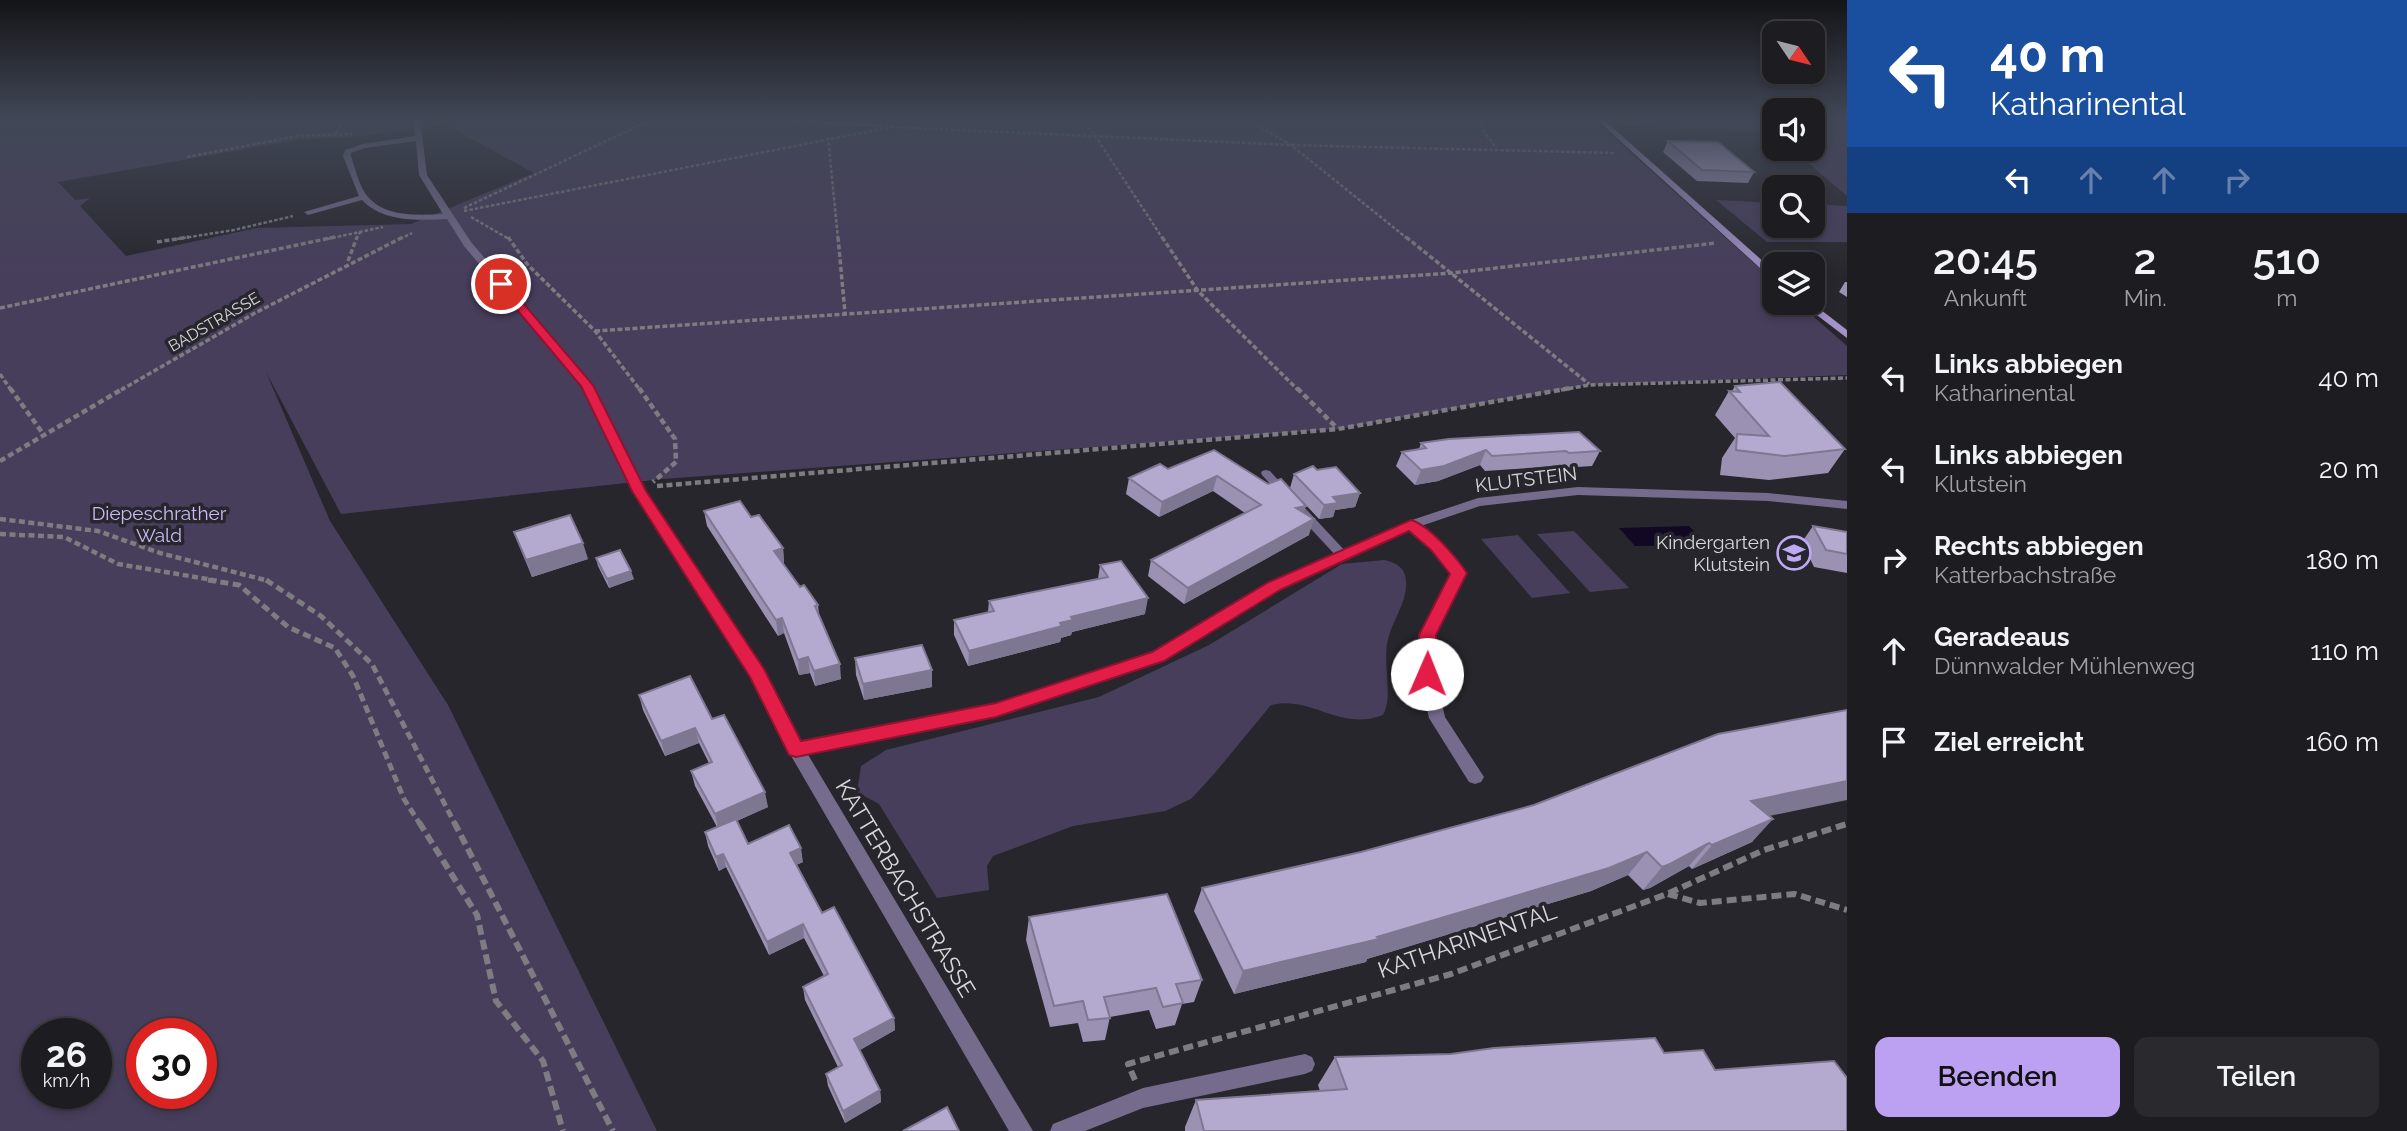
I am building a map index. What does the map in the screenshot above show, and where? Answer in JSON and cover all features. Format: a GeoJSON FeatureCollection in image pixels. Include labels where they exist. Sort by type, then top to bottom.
{"type":"FeatureCollection","features":[{"type":"Feature","properties":{"kind":"main road"},"geometry":{"type":"LineString","coordinates":[[1657,172],[1762,266]]}},
{"type":"Feature","properties":{"kind":"main road"},"geometry":{"type":"LineString","coordinates":[[1821,315],[1847,335]]}},
{"type":"Feature","properties":{"kind":"street"},"geometry":{"type":"LineString","coordinates":[[355,172],[364,197],[392,215],[409,218],[448,216]]}},
{"type":"Feature","properties":{"kind":"street","name":"KATTERBACHSTRASSE"},"geometry":{"type":"LineString","coordinates":[[423,172],[467,244],[587,385],[639,491],[757,674],[796,749],[1022,1131]]}},
{"type":"Feature","properties":{"kind":"street"},"geometry":{"type":"LineString","coordinates":[[308,212],[364,197]]}},
{"type":"Feature","properties":{"kind":"street","name":"KLUTSTEIN"},"geometry":{"type":"LineString","coordinates":[[796,749],[996,710],[1158,656],[1274,586],[1411,525],[1478,502],[1578,491],[1768,497],[1847,505]]}},
{"type":"Feature","properties":{"kind":"street"},"geometry":{"type":"LineString","coordinates":[[1411,525],[1436,547],[1459,573],[1428,635],[1427,674],[1437,718],[1475,777]]}},
{"type":"Feature","properties":{"kind":"lane"},"geometry":{"type":"LineString","coordinates":[[1266,473],[1343,556]]}},
{"type":"Feature","properties":{"kind":"lane"},"geometry":{"type":"LineString","coordinates":[[1060,1131],[1143,1098],[1304,1064]]}},
{"type":"Feature","properties":{"kind":"path","name":"BADSTRASSE"},"geometry":{"type":"LineString","coordinates":[[0,461],[347,262],[541,172]]}},
{"type":"Feature","properties":{"kind":"path"},"geometry":{"type":"LineString","coordinates":[[657,172],[460,212],[506,236],[527,264],[595,331],[638,385],[675,439],[676,462],[647,487],[1338,429],[1589,385],[1847,378]]}},
{"type":"Feature","properties":{"kind":"path"},"geometry":{"type":"LineString","coordinates":[[831,172],[845,313]]}},
{"type":"Feature","properties":{"kind":"path"},"geometry":{"type":"LineString","coordinates":[[1119,172],[1198,291],[1338,429]]}},
{"type":"Feature","properties":{"kind":"path"},"geometry":{"type":"LineString","coordinates":[[1325,172],[1589,385]]}},
{"type":"Feature","properties":{"kind":"path"},"geometry":{"type":"LineString","coordinates":[[157,242],[234,230],[308,212]]}},
{"type":"Feature","properties":{"kind":"path"},"geometry":{"type":"LineString","coordinates":[[0,308],[387,227]]}},
{"type":"Feature","properties":{"kind":"path"},"geometry":{"type":"LineString","coordinates":[[347,262],[361,231]]}},
{"type":"Feature","properties":{"kind":"path"},"geometry":{"type":"LineString","coordinates":[[595,331],[1452,273],[1734,241]]}},
{"type":"Feature","properties":{"kind":"path"},"geometry":{"type":"LineString","coordinates":[[0,374],[45,436]]}},
{"type":"Feature","properties":{"kind":"path"},"geometry":{"type":"LineString","coordinates":[[0,519],[98,531],[160,553],[267,580],[321,616],[372,664],[613,1131]]}},
{"type":"Feature","properties":{"kind":"path"},"geometry":{"type":"LineString","coordinates":[[0,534],[64,537],[118,564],[239,585],[288,626],[335,648],[353,677],[404,799],[477,915],[496,1001],[543,1061],[563,1131]]}},
{"type":"Feature","properties":{"kind":"path","name":"KATHARINENTAL"},"geometry":{"type":"LineString","coordinates":[[1143,1098],[1128,1064],[1451,974],[1667,894],[1764,850],[1847,824]]}},
{"type":"Feature","properties":{"kind":"path"},"geometry":{"type":"LineString","coordinates":[[1667,894],[1700,903],[1795,894],[1847,909]]}},
{"type":"Feature","properties":{"kind":"green space","name":"Diepeschrather Wald"},"geometry":{"type":"Polygon","coordinates":[[[0,172],[116,172],[58,182],[75,200],[90,198],[80,206],[126,256],[257,228],[411,224],[534,173],[532,172],[1652,172],[1762,270],[1762,315],[1812,315],[1847,346],[1847,375],[1589,385],[1338,429],[663,479],[341,514],[266,372],[330,521],[448,705],[657,1131],[0,1131],[0,172]]]}},
{"type":"Feature","properties":{"kind":"green space"},"geometry":{"type":"Polygon","coordinates":[[[1819,172],[1847,172],[1847,196],[1819,172]]]}},
{"type":"Feature","properties":{"kind":"green space"},"geometry":{"type":"Polygon","coordinates":[[[1716,200],[1762,202],[1762,238],[1716,200]]]}},
{"type":"Feature","properties":{"kind":"green space"},"geometry":{"type":"Polygon","coordinates":[[[1825,205],[1847,206],[1847,242],[1767,242],[1762,238],[1825,238],[1825,205]]]}},
{"type":"Feature","properties":{"kind":"green space"},"geometry":{"type":"Polygon","coordinates":[[[1574,531],[1629,588],[1590,592],[1537,534],[1574,531]]]}},
{"type":"Feature","properties":{"kind":"green space"},"geometry":{"type":"Polygon","coordinates":[[[1518,535],[1570,593],[1532,598],[1481,539],[1518,535]]]}},
{"type":"Feature","properties":{"kind":"green space"},"geometry":{"type":"Polygon","coordinates":[[[1384,560],[1402,569],[1406,591],[1388,639],[1388,698],[1383,715],[1353,719],[1300,705],[1271,705],[1191,799],[1165,811],[1073,826],[993,856],[987,866],[989,890],[937,898],[879,804],[857,792],[861,766],[886,750],[1099,697],[1209,645],[1342,564],[1384,560]]]}},
{"type":"Feature","properties":{"kind":"shaded area"},"geometry":{"type":"Polygon","coordinates":[[[1689,526],[1707,545],[1635,546],[1619,528],[1689,526]]]}},
{"type":"Feature","properties":{"kind":"building"},"geometry":{"type":"Polygon","coordinates":[[[1780,382],[1845,449],[1785,456],[1736,450],[1737,434],[1769,436],[1729,391],[1740,392],[1735,386],[1780,382]]]}},
{"type":"Feature","properties":{"kind":"building"},"geometry":{"type":"Polygon","coordinates":[[[1579,432],[1600,451],[1492,456],[1486,450],[1444,466],[1421,470],[1402,452],[1426,448],[1421,443],[1449,439],[1579,432]]]}},
{"type":"Feature","properties":{"kind":"building"},"geometry":{"type":"Polygon","coordinates":[[[1214,450],[1268,484],[1281,479],[1306,506],[1296,508],[1314,519],[1188,588],[1151,560],[1261,505],[1217,476],[1162,502],[1129,478],[1160,464],[1168,469],[1214,450]]]}},
{"type":"Feature","properties":{"kind":"building"},"geometry":{"type":"Polygon","coordinates":[[[1313,466],[1317,470],[1336,467],[1360,493],[1333,497],[1338,503],[1324,505],[1294,474],[1313,466]]]}},
{"type":"Feature","properties":{"kind":"building"},"geometry":{"type":"Polygon","coordinates":[[[740,501],[751,517],[759,515],[783,548],[774,551],[800,587],[804,585],[818,605],[815,606],[840,664],[814,671],[808,657],[798,660],[782,618],[776,620],[704,511],[740,501]]]}},
{"type":"Feature","properties":{"kind":"building"},"geometry":{"type":"Polygon","coordinates":[[[570,515],[583,543],[526,560],[514,532],[570,515]]]}},
{"type":"Feature","properties":{"kind":"building"},"geometry":{"type":"Polygon","coordinates":[[[1813,526],[1847,532],[1847,554],[1826,550],[1813,526]]]}},
{"type":"Feature","properties":{"kind":"building"},"geometry":{"type":"Polygon","coordinates":[[[620,550],[631,571],[607,579],[596,558],[620,550]]]}},
{"type":"Feature","properties":{"kind":"building"},"geometry":{"type":"Polygon","coordinates":[[[1121,561],[1148,598],[1071,617],[1073,620],[1060,623],[1062,626],[969,651],[954,620],[994,611],[989,601],[1108,577],[1100,565],[1121,561]]]}},
{"type":"Feature","properties":{"kind":"building"},"geometry":{"type":"Polygon","coordinates":[[[922,645],[932,670],[863,684],[855,658],[922,645]]]}},
{"type":"Feature","properties":{"kind":"building"},"geometry":{"type":"Polygon","coordinates":[[[690,676],[712,719],[724,715],[765,792],[715,814],[691,771],[712,762],[695,728],[661,741],[639,695],[690,676]]]}},
{"type":"Feature","properties":{"kind":"building"},"geometry":{"type":"Polygon","coordinates":[[[1847,710],[1847,781],[1751,801],[1773,819],[1712,845],[1709,843],[1662,867],[1647,852],[1609,868],[1377,937],[1379,939],[1243,971],[1202,888],[1361,852],[1534,805],[1718,734],[1847,710]]]}},
{"type":"Feature","properties":{"kind":"building"},"geometry":{"type":"Polygon","coordinates":[[[736,819],[748,844],[789,825],[801,848],[790,853],[822,913],[834,907],[894,1018],[854,1039],[880,1090],[843,1111],[826,1074],[842,1065],[803,987],[828,974],[803,924],[767,942],[723,854],[716,857],[705,832],[736,819]]]}},
{"type":"Feature","properties":{"kind":"building"},"geometry":{"type":"Polygon","coordinates":[[[1167,894],[1202,980],[1176,984],[1183,1003],[1163,1007],[1156,988],[1104,997],[1110,1018],[1088,1020],[1083,1001],[1054,1006],[1029,917],[1167,894]]]}},
{"type":"Feature","properties":{"kind":"building"},"geometry":{"type":"Polygon","coordinates":[[[1655,1038],[1664,1053],[1703,1050],[1715,1070],[1834,1061],[1847,1078],[1847,1131],[1204,1131],[1196,1100],[1347,1089],[1335,1057],[1451,1054],[1494,1048],[1655,1038]]]}},
{"type":"Feature","properties":{"kind":"building"},"geometry":{"type":"Polygon","coordinates":[[[947,1107],[959,1131],[903,1131],[947,1107]]]}},
{"type":"Feature","properties":{"kind":"place","name":"Kindergarten Klutstein"},"geometry":{"type":"Point","coordinates":[1794,553]}},
{"type":"Feature","properties":{"kind":"route"},"geometry":{"type":"LineString","coordinates":[[501,284],[587,385],[639,491],[757,674],[796,749],[996,710],[1158,656],[1274,586],[1411,525],[1436,547],[1459,573],[1428,635],[1427,674]]}}]}
